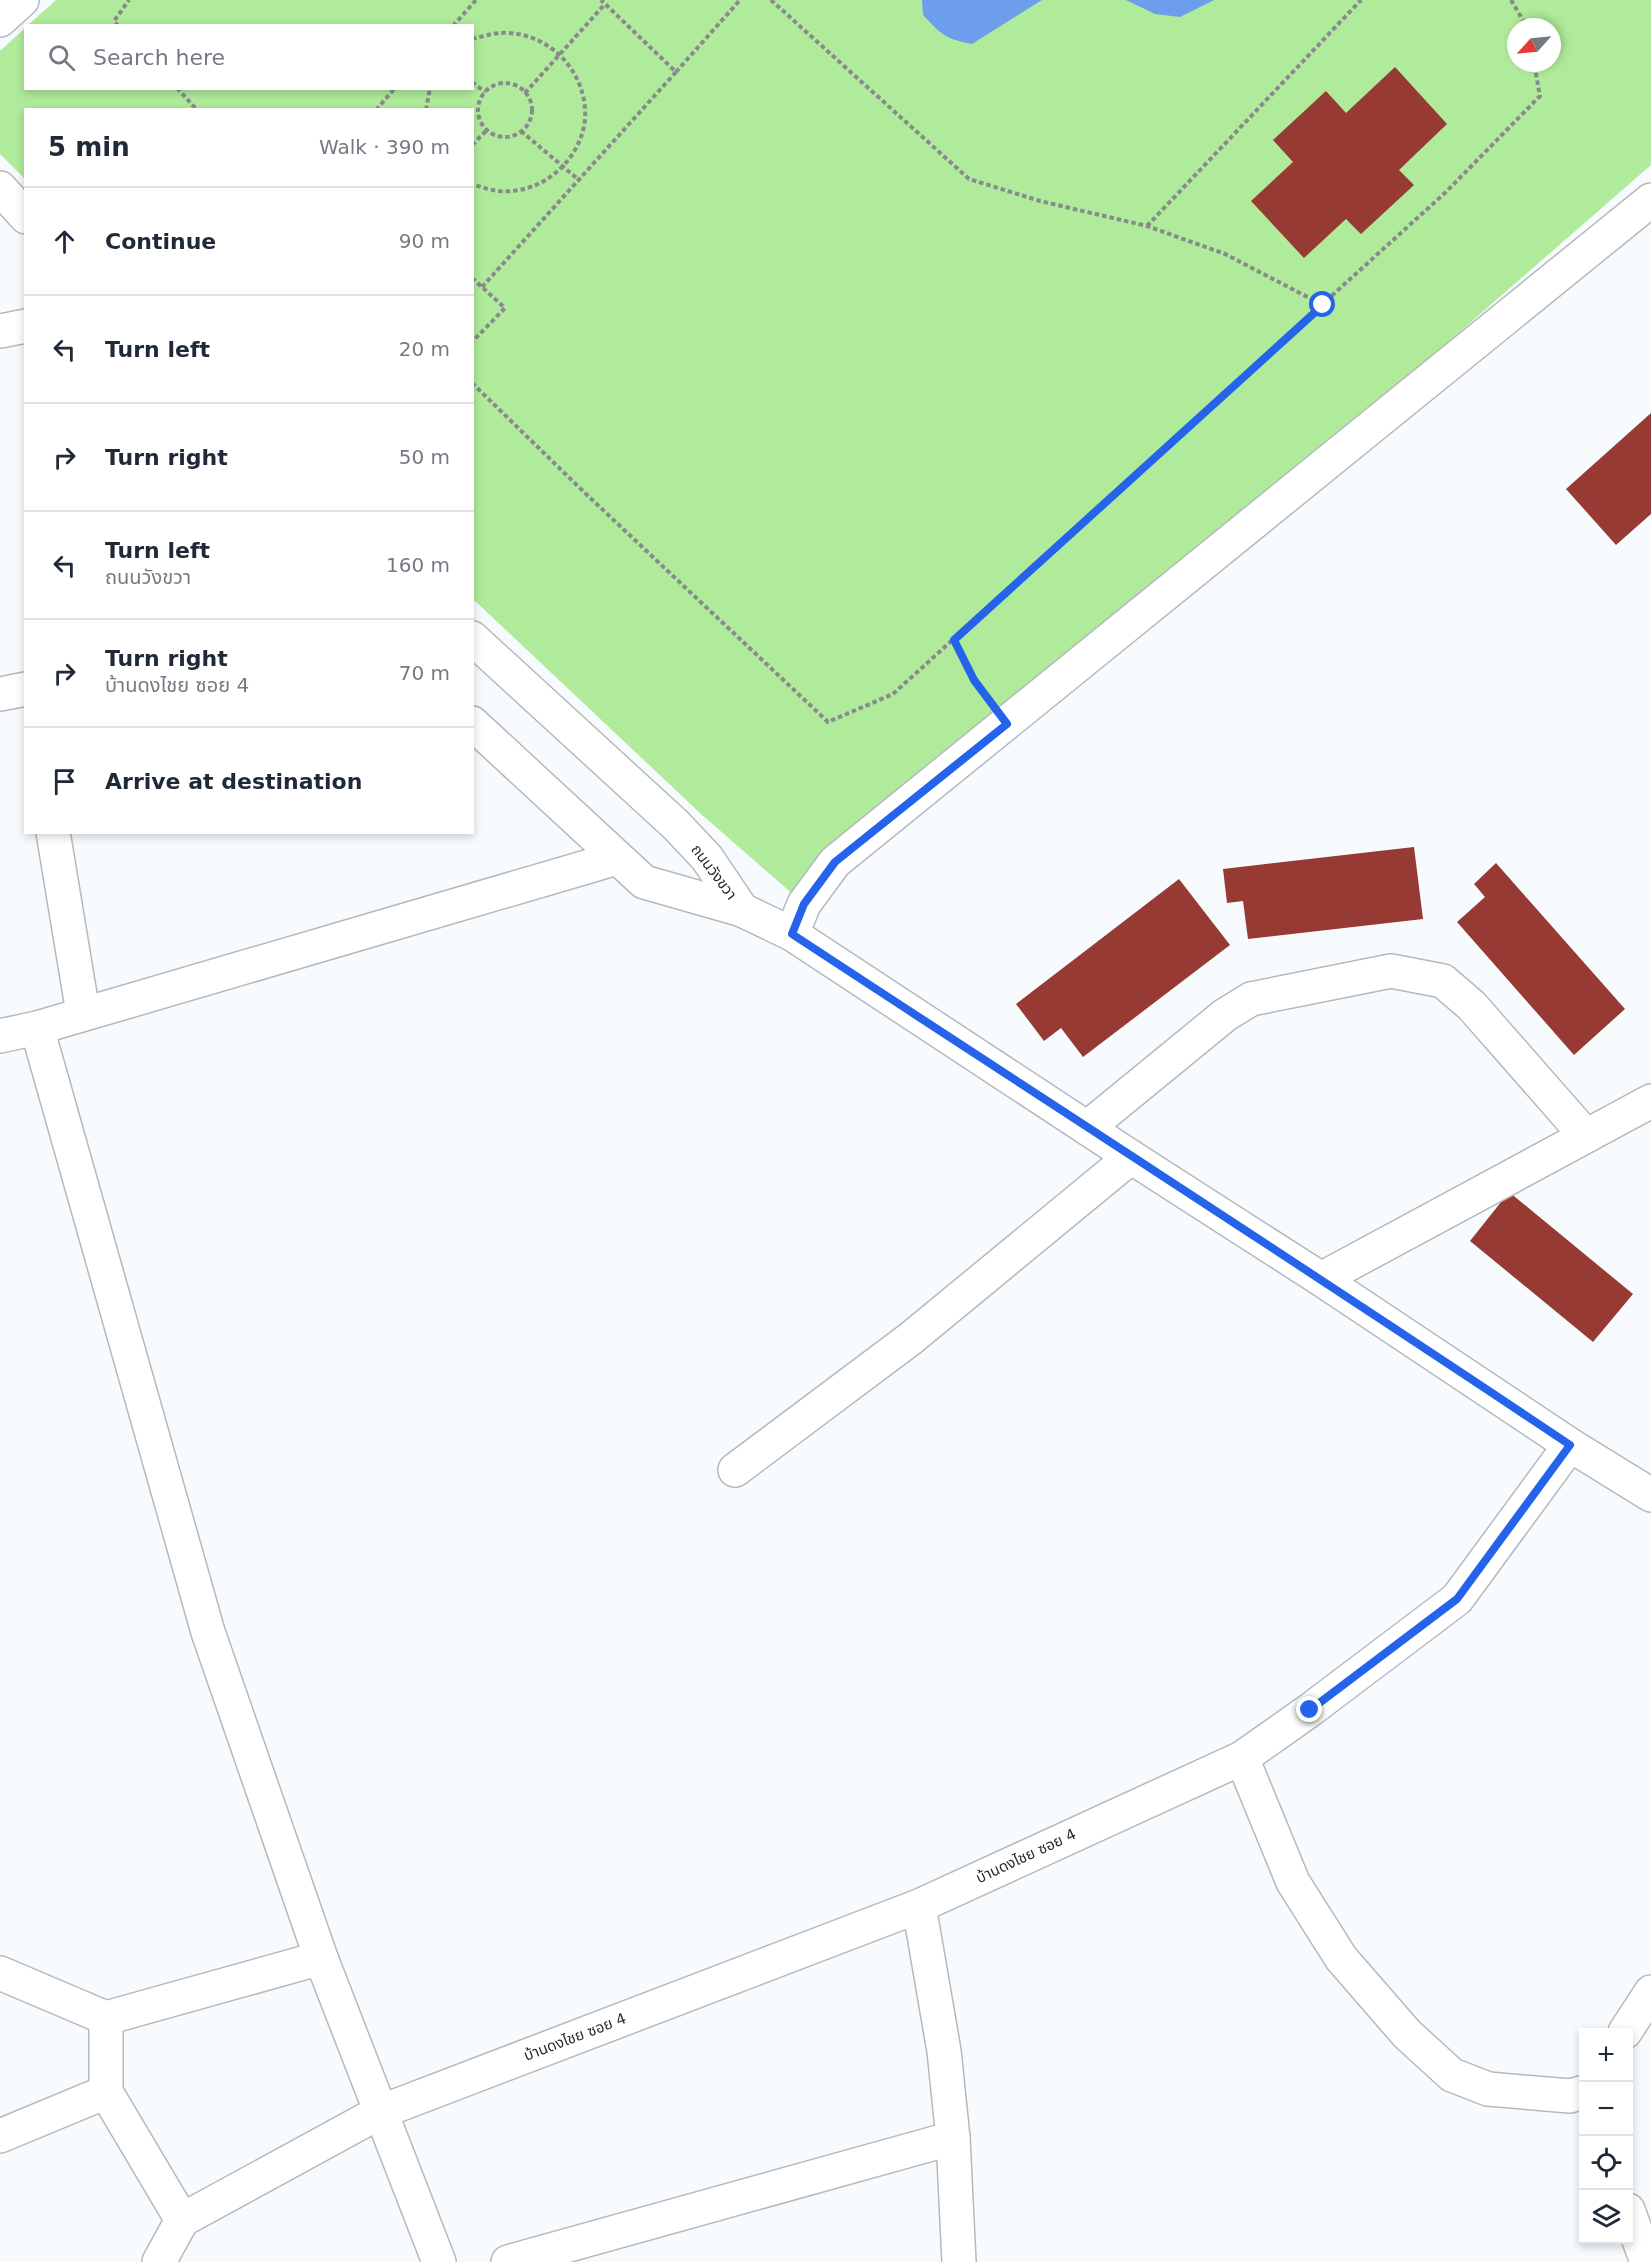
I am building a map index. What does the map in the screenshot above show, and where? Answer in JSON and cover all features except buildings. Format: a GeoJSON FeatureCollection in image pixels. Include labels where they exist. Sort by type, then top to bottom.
{"type":"FeatureCollection","features":[{"type":"Feature","properties":{"kind":"street"},"geometry":{"type":"LineString","coordinates":[[0,20],[22,0]]}},
{"type":"Feature","properties":{"kind":"street"},"geometry":{"type":"LineString","coordinates":[[0,188],[24,215]]}},
{"type":"Feature","properties":{"kind":"street"},"geometry":{"type":"LineString","coordinates":[[792,934],[804,904],[835,862],[1651,200]]}},
{"type":"Feature","properties":{"kind":"street"},"geometry":{"type":"LineString","coordinates":[[0,331],[24,326]]}},
{"type":"Feature","properties":{"kind":"street","name":"ถนนวังขวา"},"geometry":{"type":"LineString","coordinates":[[474,640],[676,825],[706,858],[742,910],[792,934],[1321,1279],[1570,1445],[1651,1495]]}},
{"type":"Feature","properties":{"kind":"street"},"geometry":{"type":"LineString","coordinates":[[0,694],[24,689]]}},
{"type":"Feature","properties":{"kind":"street"},"geometry":{"type":"LineString","coordinates":[[474,725],[644,882],[742,910]]}},
{"type":"Feature","properties":{"kind":"street"},"geometry":{"type":"LineString","coordinates":[[53,834],[83,1013]]}},
{"type":"Feature","properties":{"kind":"street"},"geometry":{"type":"LineString","coordinates":[[0,1036],[37,1028],[616,858]]}},
{"type":"Feature","properties":{"kind":"street"},"geometry":{"type":"LineString","coordinates":[[1087,1128],[1226,1015],[1251,999],[1391,970],[1443,981],[1465,999],[1586,1136]]}},
{"type":"Feature","properties":{"kind":"street"},"geometry":{"type":"LineString","coordinates":[[37,1028],[208,1632],[321,1958],[439,2262]]}},
{"type":"Feature","properties":{"kind":"street"},"geometry":{"type":"LineString","coordinates":[[1321,1279],[1651,1101]]}},
{"type":"Feature","properties":{"kind":"street"},"geometry":{"type":"LineString","coordinates":[[735,1470],[910,1339],[1131,1157]]}},
{"type":"Feature","properties":{"kind":"street","name":"บ้านดงไชย ซอย 4"},"geometry":{"type":"LineString","coordinates":[[182,2220],[380,2112],[919,1906],[1242,1758],[1310,1710],[1457,1599],[1570,1445]]}},
{"type":"Feature","properties":{"kind":"street"},"geometry":{"type":"LineString","coordinates":[[1242,1758],[1293,1882],[1341,1958],[1407,2034],[1452,2075],[1488,2089],[1570,2096],[1579,2093]]}},
{"type":"Feature","properties":{"kind":"street"},"geometry":{"type":"LineString","coordinates":[[919,1906],[944,2051],[952,2138],[959,2262]]}},
{"type":"Feature","properties":{"kind":"street"},"geometry":{"type":"LineString","coordinates":[[0,1973],[106,2018],[321,1958]]}},
{"type":"Feature","properties":{"kind":"street"},"geometry":{"type":"LineString","coordinates":[[1628,2028],[1651,1992]]}},
{"type":"Feature","properties":{"kind":"street"},"geometry":{"type":"LineString","coordinates":[[106,2018],[106,2092],[182,2220],[159,2262]]}},
{"type":"Feature","properties":{"kind":"street"},"geometry":{"type":"LineString","coordinates":[[0,2136],[106,2092]]}},
{"type":"Feature","properties":{"kind":"street"},"geometry":{"type":"LineString","coordinates":[[508,2262],[952,2138]]}},
{"type":"Feature","properties":{"kind":"street"},"geometry":{"type":"LineString","coordinates":[[1633,2222],[1647,2262]]}},
{"type":"Feature","properties":{"kind":"path"},"geometry":{"type":"LineString","coordinates":[[116,24],[114,21],[129,0]]}},
{"type":"Feature","properties":{"kind":"path"},"geometry":{"type":"LineString","coordinates":[[455,24],[476,0]]}},
{"type":"Feature","properties":{"kind":"path"},"geometry":{"type":"LineString","coordinates":[[482,287],[741,0]]}},
{"type":"Feature","properties":{"kind":"path"},"geometry":{"type":"LineString","coordinates":[[771,0],[969,179],[1040,201],[1147,226],[1225,254],[1323,305]]}},
{"type":"Feature","properties":{"kind":"path"},"geometry":{"type":"LineString","coordinates":[[1147,226],[1361,0]]}},
{"type":"Feature","properties":{"kind":"path"},"geometry":{"type":"LineString","coordinates":[[1511,0],[1522,18]]}},
{"type":"Feature","properties":{"kind":"path"},"geometry":{"type":"LineString","coordinates":[[525,93],[603,2],[676,72]]}},
{"type":"Feature","properties":{"kind":"path"},"geometry":{"type":"LineString","coordinates":[[474,38],[490,34],[527,35],[560,54],[580,84],[585,120],[573,154],[551,177],[526,189],[499,191],[474,185]]}},
{"type":"Feature","properties":{"kind":"path"},"geometry":{"type":"LineString","coordinates":[[474,385],[828,722],[893,694],[1323,305],[1446,192],[1540,96],[1536,72]]}},
{"type":"Feature","properties":{"kind":"path"},"geometry":{"type":"LineString","coordinates":[[474,84],[484,92]]}},
{"type":"Feature","properties":{"kind":"path"},"geometry":{"type":"LineString","coordinates":[[500,84],[518,87],[525,93],[532,110],[530,119],[521,131],[511,136],[503,136],[488,130],[479,116],[478,108],[484,92],[500,84]]}},
{"type":"Feature","properties":{"kind":"path"},"geometry":{"type":"LineString","coordinates":[[179,90],[195,108]]}},
{"type":"Feature","properties":{"kind":"path"},"geometry":{"type":"LineString","coordinates":[[378,108],[393,90]]}},
{"type":"Feature","properties":{"kind":"path"},"geometry":{"type":"LineString","coordinates":[[426,108],[429,90]]}},
{"type":"Feature","properties":{"kind":"path"},"geometry":{"type":"LineString","coordinates":[[474,143],[488,130]]}},
{"type":"Feature","properties":{"kind":"path"},"geometry":{"type":"LineString","coordinates":[[521,131],[580,181]]}},
{"type":"Feature","properties":{"kind":"path"},"geometry":{"type":"LineString","coordinates":[[474,280],[505,309],[474,340]]}},
{"type":"Feature","properties":{"kind":"path"},"geometry":{"type":"LineString","coordinates":[[954,640],[974,680],[1007,724]]}},
{"type":"Feature","properties":{"kind":"green space"},"geometry":{"type":"Polygon","coordinates":[[[56,0],[1651,0],[1651,165],[804,904],[701,814],[474,600],[474,108],[24,108],[24,178],[0,154],[0,51],[24,29],[24,90],[474,90],[474,24],[29,24],[56,0]]]}},
{"type":"Feature","properties":{"kind":"water"},"geometry":{"type":"Polygon","coordinates":[[[922,0],[1042,0],[972,44],[949,38],[939,31],[923,15],[922,0]]]}},
{"type":"Feature","properties":{"kind":"water"},"geometry":{"type":"Polygon","coordinates":[[[1126,0],[1214,0],[1180,17],[1155,14],[1126,0]]]}},
{"type":"Feature","properties":{"kind":"route"},"geometry":{"type":"LineString","coordinates":[[1310,1710],[1457,1599],[1570,1445],[1321,1279],[792,934],[804,904],[835,862],[1007,724],[974,680],[954,640],[1323,305]]}}]}
